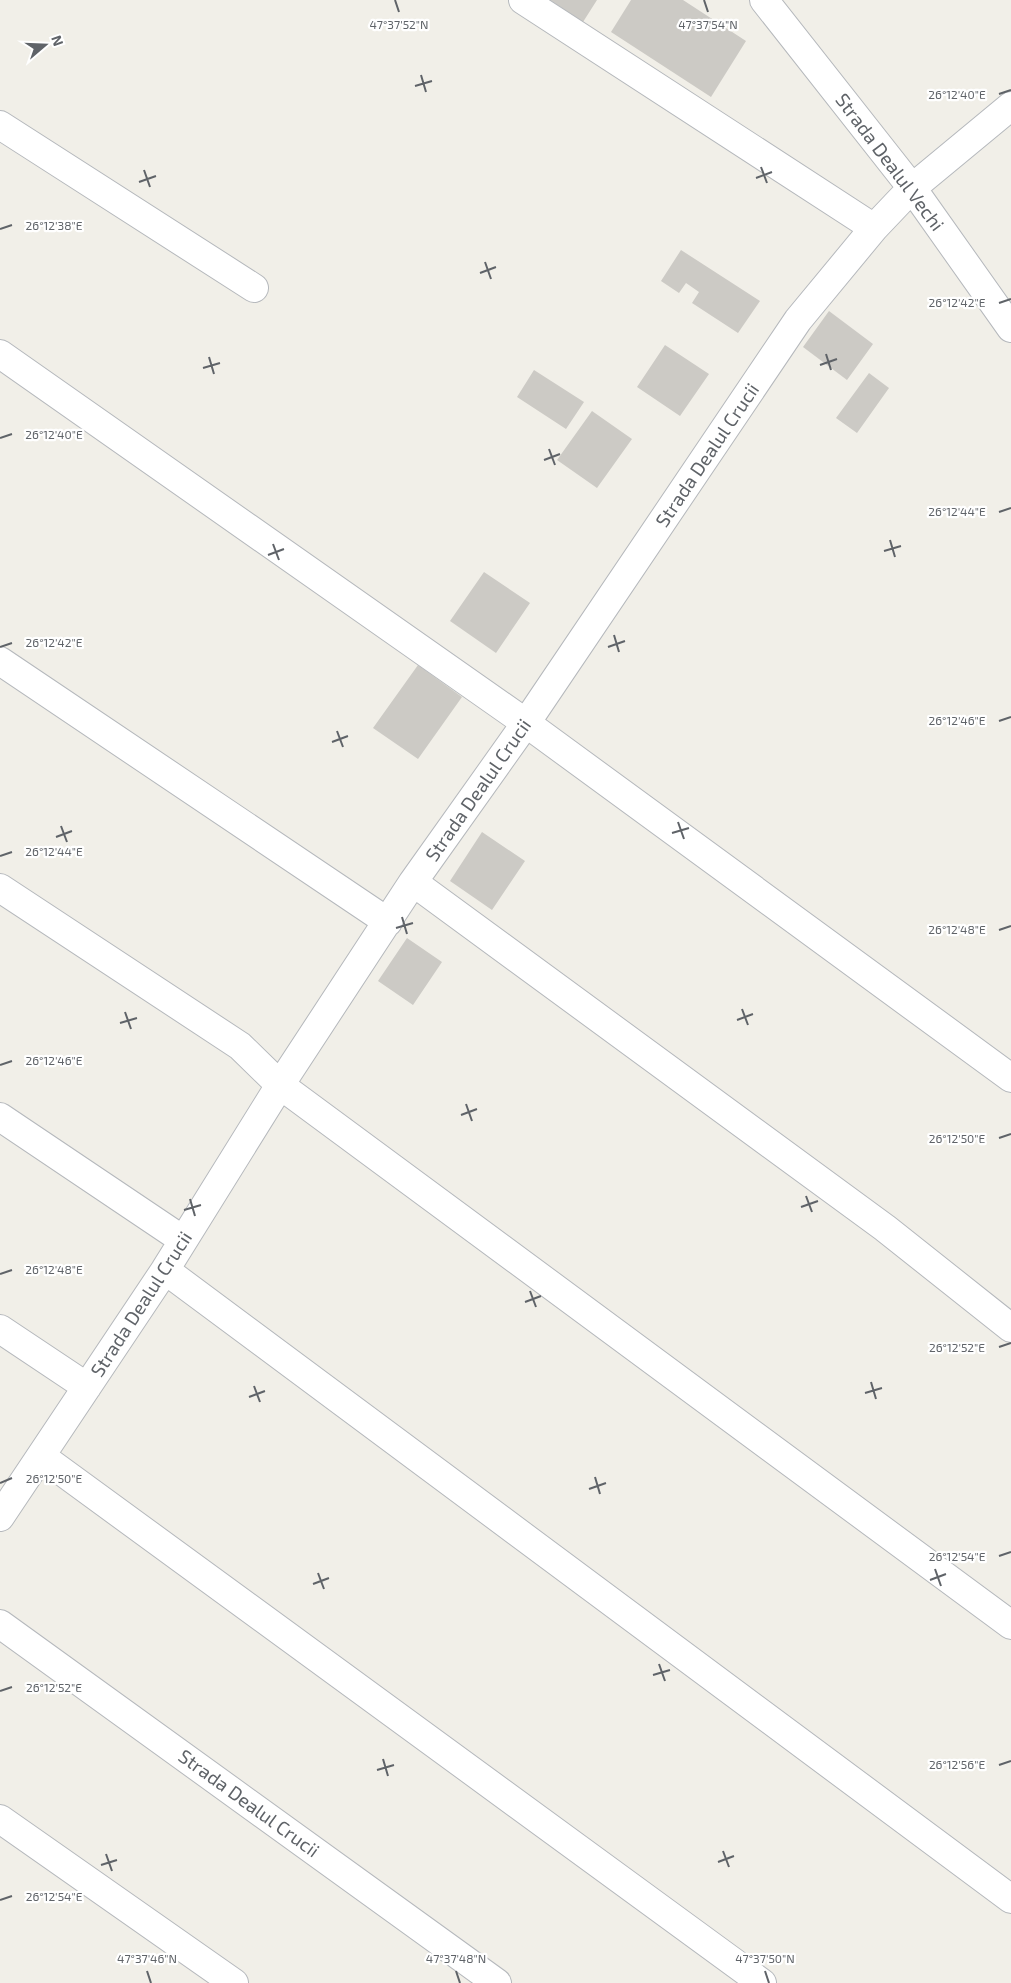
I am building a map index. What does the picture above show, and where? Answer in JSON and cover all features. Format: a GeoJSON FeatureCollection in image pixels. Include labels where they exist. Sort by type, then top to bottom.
{"type":"FeatureCollection","features":[{"type":"Feature","properties":{"kind":"street"},"geometry":{"type":"LineString","coordinates":[[523,0],[874,228]]}},
{"type":"Feature","properties":{"kind":"street","name":"Strada Dealul Vechi"},"geometry":{"type":"LineString","coordinates":[[764,0],[912,188],[1011,328]]}},
{"type":"Feature","properties":{"kind":"street","name":"Strada Dealul Crucii"},"geometry":{"type":"LineString","coordinates":[[0,1517],[165,1270],[280,1085],[413,882],[526,723],[798,320],[874,228],[912,188],[1011,106]]}},
{"type":"Feature","properties":{"kind":"street"},"geometry":{"type":"LineString","coordinates":[[0,125],[254,288]]}},
{"type":"Feature","properties":{"kind":"street"},"geometry":{"type":"LineString","coordinates":[[0,354],[526,723],[1011,1078]]}},
{"type":"Feature","properties":{"kind":"street"},"geometry":{"type":"LineString","coordinates":[[0,661],[388,922]]}},
{"type":"Feature","properties":{"kind":"street"},"geometry":{"type":"LineString","coordinates":[[413,882],[885,1228],[1011,1328]]}},
{"type":"Feature","properties":{"kind":"street"},"geometry":{"type":"LineString","coordinates":[[0,888],[240,1046],[280,1085],[1011,1625]]}},
{"type":"Feature","properties":{"kind":"street"},"geometry":{"type":"LineString","coordinates":[[0,1117],[183,1240]]}},
{"type":"Feature","properties":{"kind":"street"},"geometry":{"type":"LineString","coordinates":[[165,1270],[1011,1898]]}},
{"type":"Feature","properties":{"kind":"street"},"geometry":{"type":"LineString","coordinates":[[0,1330],[87,1388]]}},
{"type":"Feature","properties":{"kind":"street"},"geometry":{"type":"LineString","coordinates":[[41,1456],[762,1983]]}},
{"type":"Feature","properties":{"kind":"street","name":"Strada Dealul Crucii"},"geometry":{"type":"LineString","coordinates":[[0,1624],[497,1983]]}},
{"type":"Feature","properties":{"kind":"street"},"geometry":{"type":"LineString","coordinates":[[0,1819],[234,1983]]}},
{"type":"Feature","properties":{"kind":"building"},"geometry":{"type":"Polygon","coordinates":[[[550,0],[597,0],[583,22],[550,0]]]}},
{"type":"Feature","properties":{"kind":"building"},"geometry":{"type":"Polygon","coordinates":[[[631,0],[683,0],[746,41],[711,97],[611,32],[631,0]]]}},
{"type":"Feature","properties":{"kind":"building"},"geometry":{"type":"Polygon","coordinates":[[[681,250],[760,301],[738,333],[692,303],[699,292],[686,283],[679,293],[661,281],[681,250]]]}},
{"type":"Feature","properties":{"kind":"building"},"geometry":{"type":"Polygon","coordinates":[[[829,311],[873,344],[847,380],[803,347],[829,311]]]}},
{"type":"Feature","properties":{"kind":"building"},"geometry":{"type":"Polygon","coordinates":[[[665,345],[709,374],[680,416],[637,387],[665,345]]]}},
{"type":"Feature","properties":{"kind":"building"},"geometry":{"type":"Polygon","coordinates":[[[534,370],[584,402],[566,429],[517,397],[534,370]]]}},
{"type":"Feature","properties":{"kind":"building"},"geometry":{"type":"Polygon","coordinates":[[[869,373],[889,388],[857,433],[836,418],[869,373]]]}},
{"type":"Feature","properties":{"kind":"building"},"geometry":{"type":"Polygon","coordinates":[[[592,411],[632,439],[597,488],[557,460],[592,411]]]}},
{"type":"Feature","properties":{"kind":"building"},"geometry":{"type":"Polygon","coordinates":[[[484,572],[530,603],[496,653],[450,621],[484,572]]]}},
{"type":"Feature","properties":{"kind":"building"},"geometry":{"type":"Polygon","coordinates":[[[418,665],[462,697],[418,759],[373,728],[418,665]]]}},
{"type":"Feature","properties":{"kind":"building"},"geometry":{"type":"Polygon","coordinates":[[[482,832],[525,861],[492,910],[450,881],[482,832]]]}},
{"type":"Feature","properties":{"kind":"building"},"geometry":{"type":"Polygon","coordinates":[[[407,938],[442,962],[413,1005],[378,981],[407,938]]]}}]}
